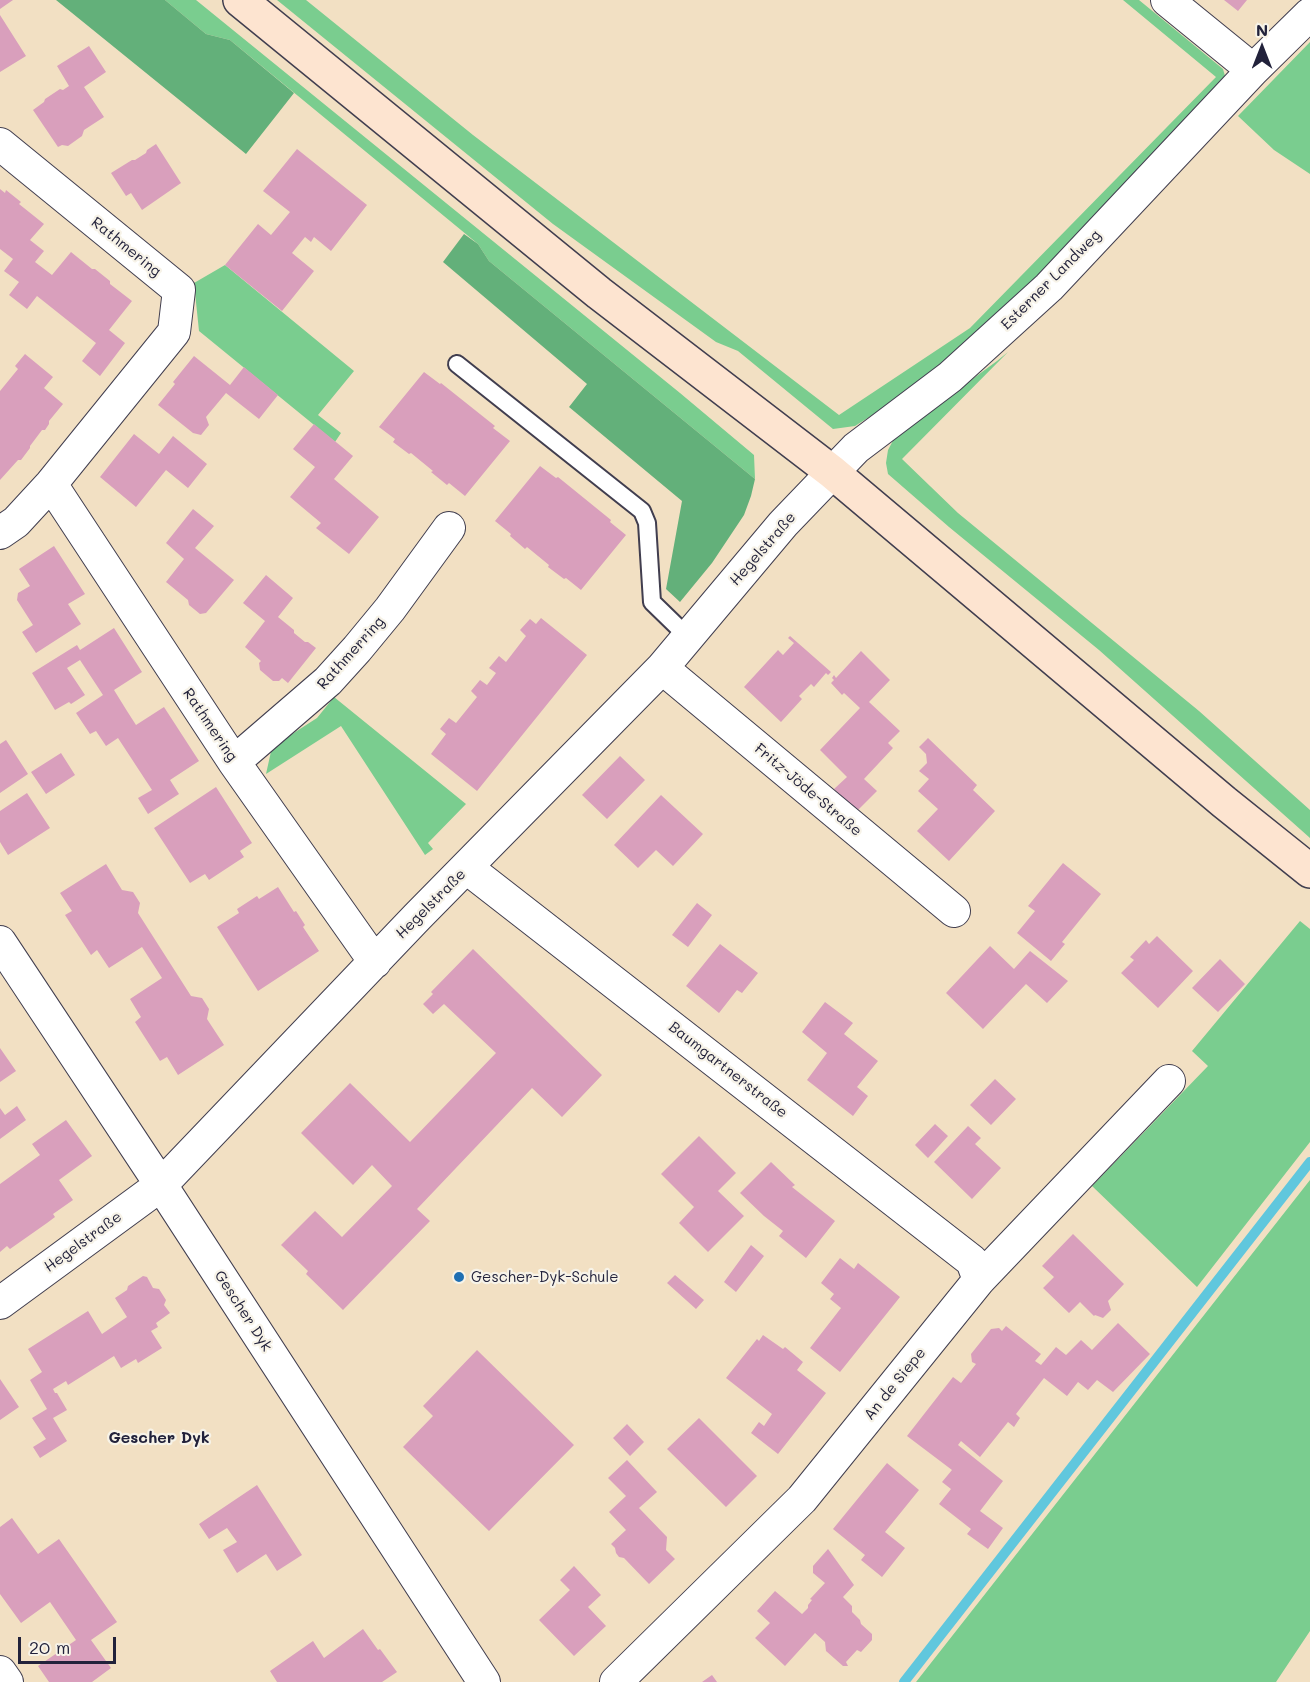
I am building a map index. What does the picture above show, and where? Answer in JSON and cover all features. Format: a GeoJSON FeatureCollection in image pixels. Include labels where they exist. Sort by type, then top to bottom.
{"type":"FeatureCollection","features":[{"type":"Feature","properties":{"kind":"main road"},"geometry":{"type":"LineString","coordinates":[[240,0],[599,292],[832,472],[1224,802],[1310,871]]}},
{"type":"Feature","properties":{"kind":"street"},"geometry":{"type":"LineString","coordinates":[[1167,0],[1253,70]]}},
{"type":"Feature","properties":{"kind":"street","name":"Esterner Landweg"},"geometry":{"type":"LineString","coordinates":[[832,472],[856,448],[950,377],[1049,287],[1253,70],[1310,14]]}},
{"type":"Feature","properties":{"kind":"street","name":"Rathmering"},"geometry":{"type":"LineString","coordinates":[[0,144],[179,290],[174,332],[51,484],[16,522],[0,533]]}},
{"type":"Feature","properties":{"kind":"street","name":"Hegelstraße"},"geometry":{"type":"LineString","coordinates":[[0,1303],[161,1185],[662,668],[783,524],[832,472]]}},
{"type":"Feature","properties":{"kind":"street","name":"Rathmering"},"geometry":{"type":"LineString","coordinates":[[51,484],[234,762],[375,962]]}},
{"type":"Feature","properties":{"kind":"street","name":"Rathmerring"},"geometry":{"type":"LineString","coordinates":[[234,762],[335,673],[390,609],[449,528]]}},
{"type":"Feature","properties":{"kind":"street","name":"Fritz-Jöde-Straße"},"geometry":{"type":"LineString","coordinates":[[662,668],[954,911]]}},
{"type":"Feature","properties":{"kind":"street","name":"Baumgartnerstraße"},"geometry":{"type":"LineString","coordinates":[[467,868],[972,1261],[979,1280]]}},
{"type":"Feature","properties":{"kind":"street","name":"Gescher Dyk"},"geometry":{"type":"LineString","coordinates":[[0,942],[484,1682]]}},
{"type":"Feature","properties":{"kind":"street","name":"An de Siepe"},"geometry":{"type":"LineString","coordinates":[[616,1682],[802,1499],[979,1280],[1169,1081]]}},
{"type":"Feature","properties":{"kind":"street"},"geometry":{"type":"LineString","coordinates":[[0,1672],[7,1682]]}},
{"type":"Feature","properties":{"kind":"lane"},"geometry":{"type":"LineString","coordinates":[[457,364],[642,510],[646,522],[652,602],[689,638]]}},
{"type":"Feature","properties":{"kind":"green space"},"geometry":{"type":"Polygon","coordinates":[[[56,0],[165,0],[206,34],[230,40],[294,93],[246,154],[56,0]]]}},
{"type":"Feature","properties":{"kind":"green space"},"geometry":{"type":"Polygon","coordinates":[[[165,0],[196,0],[754,455],[755,479],[489,261],[478,244],[230,40],[206,34],[165,0]]]}},
{"type":"Feature","properties":{"kind":"green space"},"geometry":{"type":"Polygon","coordinates":[[[277,0],[306,0],[473,135],[839,415],[970,328],[1216,77],[1123,0],[1139,0],[1223,69],[1227,83],[971,346],[901,397],[855,426],[833,429],[738,351],[716,342],[553,224],[277,0]]]}},
{"type":"Feature","properties":{"kind":"green space"},"geometry":{"type":"Polygon","coordinates":[[[1310,42],[1310,174],[1274,150],[1238,116],[1310,42]]]}},
{"type":"Feature","properties":{"kind":"green space"},"geometry":{"type":"Polygon","coordinates":[[[464,234],[478,244],[489,261],[755,479],[744,515],[712,563],[680,602],[666,589],[682,501],[569,407],[587,384],[443,262],[464,234]]]}},
{"type":"Feature","properties":{"kind":"green space"},"geometry":{"type":"Polygon","coordinates":[[[225,265],[354,371],[318,415],[341,433],[335,442],[199,331],[194,283],[225,265]]]}},
{"type":"Feature","properties":{"kind":"green space"},"geometry":{"type":"Polygon","coordinates":[[[1008,352],[902,459],[958,513],[1199,711],[1310,810],[1310,838],[1099,650],[888,474],[886,463],[888,450],[896,435],[1008,352]]]}},
{"type":"Feature","properties":{"kind":"green space"},"geometry":{"type":"Polygon","coordinates":[[[334,697],[466,804],[428,843],[433,849],[425,855],[341,726],[266,774],[272,747],[317,718],[334,697]]]}},
{"type":"Feature","properties":{"kind":"green space"},"geometry":{"type":"Polygon","coordinates":[[[1300,921],[1310,929],[1310,1142],[1197,1287],[1092,1186],[1208,1066],[1192,1051],[1300,921]]]}},
{"type":"Feature","properties":{"kind":"green space"},"geometry":{"type":"Polygon","coordinates":[[[1310,1180],[1310,1631],[1276,1682],[916,1682],[1310,1180]]]}},
{"type":"Feature","properties":{"kind":"building"},"geometry":{"type":"Polygon","coordinates":[[[0,0],[13,0],[0,9],[0,0]]]}},
{"type":"Feature","properties":{"kind":"building"},"geometry":{"type":"Polygon","coordinates":[[[1224,0],[1247,0],[1238,11],[1224,0]]]}},
{"type":"Feature","properties":{"kind":"building"},"geometry":{"type":"Polygon","coordinates":[[[0,15],[26,56],[0,72],[0,15]]]}},
{"type":"Feature","properties":{"kind":"building"},"geometry":{"type":"Polygon","coordinates":[[[89,46],[106,72],[84,87],[104,117],[84,130],[82,136],[68,146],[58,147],[33,110],[60,89],[63,90],[69,86],[57,66],[89,46]]]}},
{"type":"Feature","properties":{"kind":"building"},"geometry":{"type":"Polygon","coordinates":[[[156,144],[181,183],[142,210],[131,193],[126,196],[111,173],[146,153],[156,144]]]}},
{"type":"Feature","properties":{"kind":"building"},"geometry":{"type":"Polygon","coordinates":[[[297,149],[367,205],[331,251],[314,237],[311,242],[305,237],[292,253],[314,271],[282,311],[225,265],[258,224],[271,235],[290,212],[263,191],[297,149]]]}},
{"type":"Feature","properties":{"kind":"building"},"geometry":{"type":"Polygon","coordinates":[[[0,189],[5,193],[6,190],[44,224],[30,240],[44,251],[35,262],[52,275],[71,252],[110,281],[110,284],[132,301],[109,330],[125,343],[100,376],[82,361],[96,343],[37,296],[27,309],[9,295],[19,282],[4,271],[13,259],[0,249],[0,189]]]}},
{"type":"Feature","properties":{"kind":"building"},"geometry":{"type":"Polygon","coordinates":[[[25,354],[53,377],[44,388],[63,404],[21,460],[18,460],[0,480],[0,391],[18,369],[15,366],[25,354]]]}},
{"type":"Feature","properties":{"kind":"building"},"geometry":{"type":"Polygon","coordinates":[[[194,356],[230,385],[244,367],[278,395],[259,419],[226,393],[206,417],[209,425],[201,435],[193,433],[158,405],[194,356]]]}},
{"type":"Feature","properties":{"kind":"building"},"geometry":{"type":"Polygon","coordinates":[[[424,372],[495,426],[493,428],[510,441],[465,496],[449,483],[447,485],[411,453],[409,454],[393,442],[395,439],[379,427],[424,372]]]}},
{"type":"Feature","properties":{"kind":"building"},"geometry":{"type":"Polygon","coordinates":[[[314,424],[353,456],[334,479],[379,517],[349,554],[316,528],[321,523],[290,497],[315,467],[293,449],[314,424]]]}},
{"type":"Feature","properties":{"kind":"building"},"geometry":{"type":"Polygon","coordinates":[[[134,434],[159,454],[173,436],[207,464],[188,488],[166,470],[136,507],[100,477],[134,434]]]}},
{"type":"Feature","properties":{"kind":"building"},"geometry":{"type":"Polygon","coordinates":[[[540,466],[556,478],[558,477],[626,535],[581,590],[548,567],[549,565],[527,547],[525,549],[495,521],[540,466]]]}},
{"type":"Feature","properties":{"kind":"building"},"geometry":{"type":"Polygon","coordinates":[[[193,509],[214,526],[195,548],[234,580],[206,613],[200,614],[189,605],[188,600],[166,582],[184,559],[166,543],[193,509]]]}},
{"type":"Feature","properties":{"kind":"building"},"geometry":{"type":"Polygon","coordinates":[[[54,546],[85,594],[68,604],[81,624],[36,653],[22,632],[33,625],[17,600],[18,593],[30,586],[19,569],[54,546]]]}},
{"type":"Feature","properties":{"kind":"building"},"geometry":{"type":"Polygon","coordinates":[[[266,575],[293,598],[278,617],[305,642],[316,648],[288,683],[282,678],[279,681],[273,681],[260,670],[261,661],[245,647],[265,621],[243,603],[266,575]]]}},
{"type":"Feature","properties":{"kind":"building"},"geometry":{"type":"Polygon","coordinates":[[[541,618],[587,655],[477,791],[431,754],[446,734],[440,729],[449,718],[456,723],[477,697],[471,691],[480,680],[487,685],[496,673],[489,668],[499,656],[506,662],[526,636],[520,630],[530,619],[536,624],[541,618]]]}},
{"type":"Feature","properties":{"kind":"building"},"geometry":{"type":"Polygon","coordinates":[[[114,628],[142,672],[114,690],[127,711],[136,725],[164,707],[199,761],[170,780],[179,794],[148,814],[138,798],[152,790],[118,738],[106,746],[96,731],[90,734],[76,713],[103,695],[80,660],[67,668],[85,695],[55,710],[32,673],[77,645],[80,650],[114,628]]]}},
{"type":"Feature","properties":{"kind":"building"},"geometry":{"type":"Polygon","coordinates":[[[790,636],[831,672],[828,675],[826,673],[814,687],[811,684],[799,696],[802,699],[781,722],[744,687],[778,650],[783,655],[794,643],[788,638],[790,636]]]}},
{"type":"Feature","properties":{"kind":"building"},"geometry":{"type":"Polygon","coordinates":[[[861,651],[890,680],[869,702],[900,731],[888,743],[893,748],[864,779],[877,791],[857,811],[834,789],[847,777],[820,750],[860,708],[844,693],[842,695],[831,683],[834,675],[836,678],[861,651]]]}},
{"type":"Feature","properties":{"kind":"building"},"geometry":{"type":"Polygon","coordinates":[[[928,738],[977,785],[973,790],[995,811],[949,861],[917,831],[938,809],[918,791],[929,779],[919,771],[927,763],[926,754],[919,747],[928,738]]]}},
{"type":"Feature","properties":{"kind":"building"},"geometry":{"type":"Polygon","coordinates":[[[6,740],[28,774],[0,793],[0,744],[6,740]]]}},
{"type":"Feature","properties":{"kind":"building"},"geometry":{"type":"Polygon","coordinates":[[[61,753],[75,775],[46,794],[31,772],[61,753]]]}},
{"type":"Feature","properties":{"kind":"building"},"geometry":{"type":"Polygon","coordinates":[[[620,756],[645,780],[607,819],[582,795],[620,756]]]}},
{"type":"Feature","properties":{"kind":"building"},"geometry":{"type":"Polygon","coordinates":[[[216,787],[252,843],[240,851],[244,857],[209,880],[205,874],[190,883],[154,828],[216,787]]]}},
{"type":"Feature","properties":{"kind":"building"},"geometry":{"type":"Polygon","coordinates":[[[27,793],[50,828],[8,855],[0,842],[0,811],[27,793]]]}},
{"type":"Feature","properties":{"kind":"building"},"geometry":{"type":"Polygon","coordinates":[[[661,795],[703,834],[673,866],[656,850],[638,868],[614,845],[661,795]]]}},
{"type":"Feature","properties":{"kind":"building"},"geometry":{"type":"Polygon","coordinates":[[[1063,863],[1101,894],[1062,942],[1065,944],[1051,961],[1017,933],[1035,911],[1028,906],[1063,863]]]}},
{"type":"Feature","properties":{"kind":"building"},"geometry":{"type":"Polygon","coordinates":[[[106,864],[122,890],[133,892],[140,903],[138,913],[191,996],[202,998],[209,1009],[207,1019],[224,1045],[178,1075],[167,1057],[160,1061],[135,1022],[141,1017],[130,999],[162,978],[142,947],[109,968],[97,950],[91,955],[65,915],[72,911],[60,893],[106,864]]]}},
{"type":"Feature","properties":{"kind":"building"},"geometry":{"type":"Polygon","coordinates":[[[278,887],[305,925],[303,927],[319,951],[258,991],[217,927],[239,913],[237,909],[257,896],[259,899],[278,887]]]}},
{"type":"Feature","properties":{"kind":"building"},"geometry":{"type":"Polygon","coordinates":[[[697,903],[712,915],[688,947],[672,935],[697,903]]]}},
{"type":"Feature","properties":{"kind":"building"},"geometry":{"type":"Polygon","coordinates":[[[1157,936],[1193,971],[1158,1008],[1121,973],[1134,960],[1130,957],[1146,940],[1149,944],[1157,936]]]}},
{"type":"Feature","properties":{"kind":"building"},"geometry":{"type":"Polygon","coordinates":[[[720,944],[758,973],[742,993],[737,990],[719,1013],[686,986],[720,944]]]}},
{"type":"Feature","properties":{"kind":"building"},"geometry":{"type":"Polygon","coordinates":[[[990,946],[1014,969],[1030,951],[1068,981],[1047,1003],[1026,984],[983,1029],[946,993],[990,946]]]}},
{"type":"Feature","properties":{"kind":"building"},"geometry":{"type":"Polygon","coordinates":[[[473,949],[602,1075],[562,1117],[532,1088],[417,1209],[430,1221],[343,1310],[306,1274],[308,1271],[281,1245],[315,1211],[342,1237],[392,1186],[372,1165],[353,1185],[301,1133],[350,1083],[410,1142],[496,1053],[444,1004],[433,1014],[423,1004],[433,994],[431,992],[473,949]]]}},
{"type":"Feature","properties":{"kind":"building"},"geometry":{"type":"Polygon","coordinates":[[[1220,959],[1245,984],[1218,1012],[1192,988],[1220,959]]]}},
{"type":"Feature","properties":{"kind":"building"},"geometry":{"type":"Polygon","coordinates":[[[825,1002],[853,1023],[844,1034],[878,1061],[857,1087],[868,1096],[853,1116],[807,1080],[827,1053],[802,1032],[825,1002]]]}},
{"type":"Feature","properties":{"kind":"building"},"geometry":{"type":"Polygon","coordinates":[[[0,1048],[16,1071],[0,1082],[0,1048]]]}},
{"type":"Feature","properties":{"kind":"building"},"geometry":{"type":"Polygon","coordinates":[[[995,1079],[1016,1099],[991,1125],[970,1105],[995,1079]]]}},
{"type":"Feature","properties":{"kind":"building"},"geometry":{"type":"Polygon","coordinates":[[[17,1106],[26,1120],[0,1139],[0,1108],[5,1115],[17,1106]]]}},
{"type":"Feature","properties":{"kind":"building"},"geometry":{"type":"Polygon","coordinates":[[[66,1120],[92,1156],[59,1180],[73,1200],[53,1214],[55,1217],[47,1223],[10,1249],[7,1246],[0,1252],[0,1184],[40,1155],[32,1144],[66,1120]]]}},
{"type":"Feature","properties":{"kind":"building"},"geometry":{"type":"Polygon","coordinates":[[[935,1124],[948,1136],[928,1158],[915,1145],[935,1124]]]}},
{"type":"Feature","properties":{"kind":"building"},"geometry":{"type":"Polygon","coordinates":[[[968,1126],[981,1138],[975,1144],[1001,1168],[972,1199],[934,1162],[968,1126]]]}},
{"type":"Feature","properties":{"kind":"building"},"geometry":{"type":"Polygon","coordinates":[[[699,1136],[736,1173],[718,1191],[744,1216],[708,1252],[679,1223],[694,1207],[661,1174],[699,1136]]]}},
{"type":"Feature","properties":{"kind":"building"},"geometry":{"type":"Polygon","coordinates":[[[771,1162],[795,1185],[792,1187],[835,1221],[806,1258],[779,1236],[783,1231],[740,1193],[771,1162]]]}},
{"type":"Feature","properties":{"kind":"building"},"geometry":{"type":"Polygon","coordinates":[[[1073,1234],[1124,1284],[1108,1301],[1111,1310],[1103,1318],[1094,1316],[1080,1302],[1069,1313],[1043,1288],[1054,1277],[1042,1266],[1073,1234]]]}},
{"type":"Feature","properties":{"kind":"building"},"geometry":{"type":"Polygon","coordinates":[[[751,1245],[764,1256],[736,1292],[724,1282],[751,1245]]]}},
{"type":"Feature","properties":{"kind":"building"},"geometry":{"type":"Polygon","coordinates":[[[840,1258],[854,1269],[858,1263],[900,1297],[840,1372],[810,1348],[841,1308],[830,1299],[834,1294],[821,1283],[840,1258]]]}},
{"type":"Feature","properties":{"kind":"building"},"geometry":{"type":"Polygon","coordinates":[[[675,1275],[704,1300],[696,1309],[667,1283],[675,1275]]]}},
{"type":"Feature","properties":{"kind":"building"},"geometry":{"type":"Polygon","coordinates":[[[143,1276],[147,1277],[153,1288],[159,1289],[166,1300],[164,1305],[170,1313],[156,1323],[158,1327],[151,1331],[162,1348],[138,1363],[136,1359],[121,1368],[114,1356],[68,1385],[66,1381],[53,1389],[67,1410],[53,1418],[67,1441],[40,1458],[33,1447],[46,1439],[32,1418],[47,1409],[30,1380],[42,1372],[28,1349],[88,1311],[102,1334],[127,1317],[115,1298],[143,1276]]]}},
{"type":"Feature","properties":{"kind":"building"},"geometry":{"type":"Polygon","coordinates":[[[1118,1323],[1150,1354],[1113,1392],[1097,1380],[1088,1390],[1078,1382],[1067,1396],[1044,1378],[1016,1414],[1020,1418],[1014,1427],[1008,1422],[980,1457],[961,1441],[958,1445],[1003,1481],[980,1511],[1003,1528],[988,1549],[967,1534],[971,1529],[939,1504],[951,1489],[942,1482],[952,1470],[907,1436],[953,1377],[961,1383],[976,1364],[972,1362],[971,1354],[991,1329],[999,1328],[1002,1331],[1006,1326],[1041,1354],[1035,1361],[1041,1365],[1056,1347],[1066,1355],[1081,1340],[1092,1350],[1118,1323]]]}},
{"type":"Feature","properties":{"kind":"building"},"geometry":{"type":"Polygon","coordinates":[[[763,1335],[783,1349],[785,1347],[803,1362],[797,1370],[826,1393],[778,1454],[751,1433],[759,1422],[764,1426],[772,1414],[726,1378],[757,1339],[759,1341],[763,1335]]]}},
{"type":"Feature","properties":{"kind":"building"},"geometry":{"type":"Polygon","coordinates":[[[477,1350],[574,1445],[489,1531],[403,1447],[433,1416],[423,1406],[477,1350]]]}},
{"type":"Feature","properties":{"kind":"building"},"geometry":{"type":"Polygon","coordinates":[[[0,1379],[19,1407],[0,1420],[0,1379]]]}},
{"type":"Feature","properties":{"kind":"building"},"geometry":{"type":"Polygon","coordinates":[[[699,1418],[757,1476],[726,1507],[667,1449],[699,1418]]]}},
{"type":"Feature","properties":{"kind":"building"},"geometry":{"type":"Polygon","coordinates":[[[627,1424],[644,1442],[630,1456],[613,1438],[627,1424]]]}},
{"type":"Feature","properties":{"kind":"building"},"geometry":{"type":"Polygon","coordinates":[[[627,1460],[657,1492],[639,1508],[667,1537],[666,1550],[675,1559],[649,1584],[624,1558],[619,1557],[611,1544],[626,1530],[609,1512],[626,1496],[608,1478],[627,1460]]]}},
{"type":"Feature","properties":{"kind":"building"},"geometry":{"type":"Polygon","coordinates":[[[887,1463],[919,1490],[885,1532],[905,1548],[882,1577],[861,1560],[865,1555],[833,1529],[887,1463]]]}},
{"type":"Feature","properties":{"kind":"building"},"geometry":{"type":"Polygon","coordinates":[[[257,1485],[302,1555],[277,1571],[266,1554],[237,1573],[223,1550],[237,1542],[227,1528],[209,1539],[199,1524],[257,1485]]]}},
{"type":"Feature","properties":{"kind":"building"},"geometry":{"type":"Polygon","coordinates":[[[12,1518],[38,1554],[59,1539],[117,1622],[91,1640],[111,1668],[92,1682],[49,1682],[38,1666],[76,1640],[50,1602],[21,1623],[0,1594],[0,1527],[12,1518]]]}},
{"type":"Feature","properties":{"kind":"building"},"geometry":{"type":"Polygon","coordinates":[[[828,1549],[854,1585],[843,1597],[852,1606],[852,1612],[861,1624],[872,1634],[872,1640],[861,1652],[857,1650],[846,1662],[848,1666],[843,1666],[826,1651],[825,1642],[815,1633],[785,1666],[755,1638],[770,1623],[757,1611],[775,1591],[802,1614],[808,1608],[812,1600],[810,1599],[825,1583],[813,1573],[813,1566],[828,1549]]]}},
{"type":"Feature","properties":{"kind":"building"},"geometry":{"type":"Polygon","coordinates":[[[574,1566],[601,1595],[588,1607],[606,1626],[574,1656],[539,1620],[570,1590],[560,1580],[574,1566]]]}},
{"type":"Feature","properties":{"kind":"building"},"geometry":{"type":"Polygon","coordinates":[[[363,1629],[397,1672],[382,1682],[277,1682],[270,1671],[313,1641],[324,1658],[363,1629]]]}},
{"type":"Feature","properties":{"kind":"building"},"geometry":{"type":"Polygon","coordinates":[[[712,1675],[717,1682],[702,1682],[712,1675]]]}},
{"type":"Feature","properties":{"kind":"waterway"},"geometry":{"type":"LineString","coordinates":[[904,1682],[1310,1162]]}},
{"type":"Feature","properties":{"kind":"place","name":"Gescher-Dyk-Schule"},"geometry":{"type":"Point","coordinates":[459,1277]}},
{"type":"Feature","properties":{"kind":"district","name":"Gescher Dyk"},"geometry":{"type":"Point","coordinates":[159,1438]}}]}
